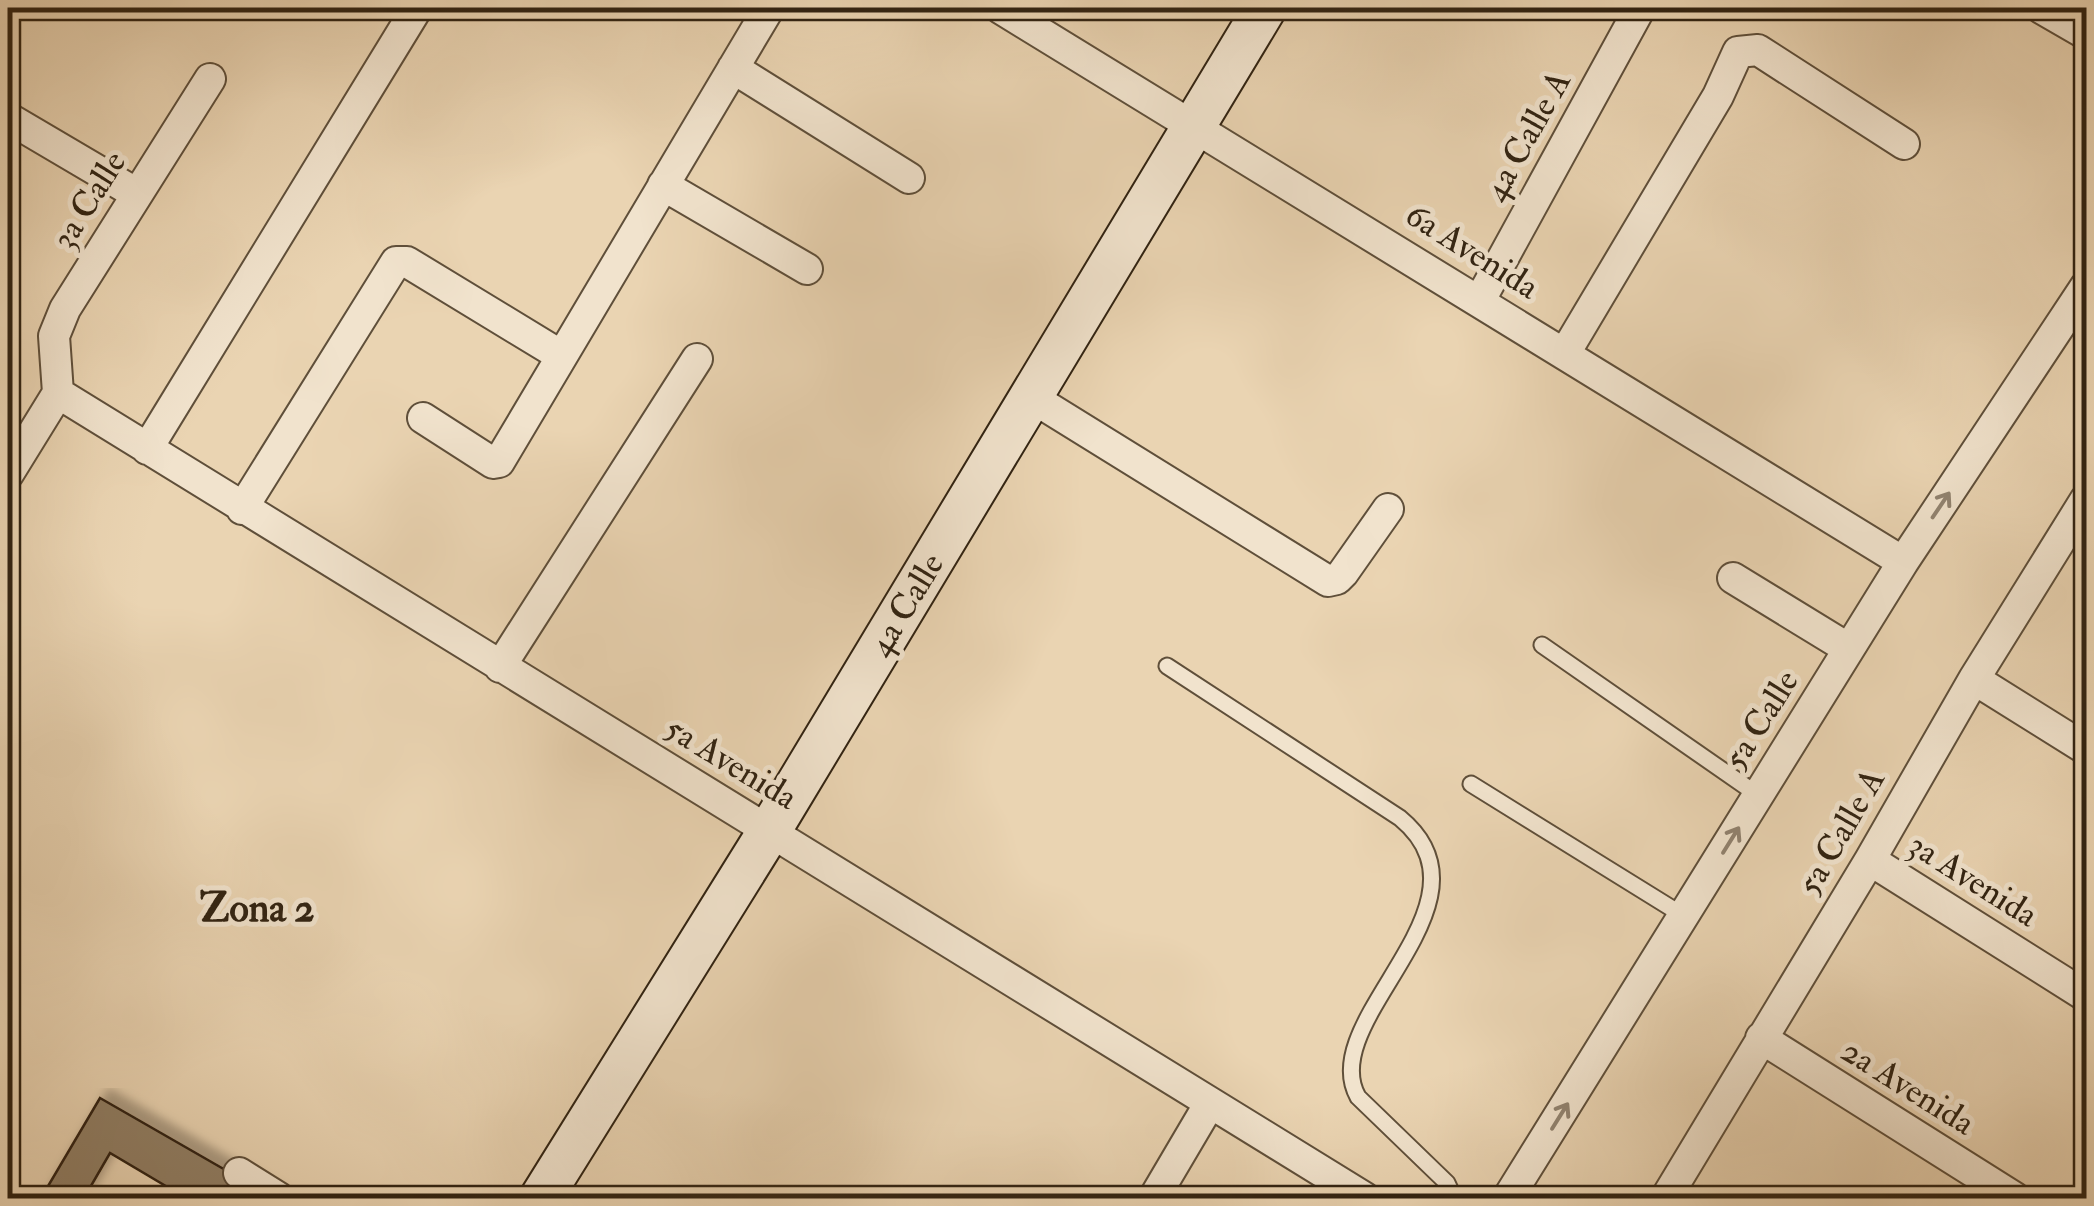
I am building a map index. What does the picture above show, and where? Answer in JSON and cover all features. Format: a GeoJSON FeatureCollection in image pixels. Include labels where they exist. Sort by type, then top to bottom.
{"type":"FeatureCollection","features":[{"type":"Feature","properties":{"kind":"street"},"geometry":{"type":"LineString","coordinates":[[147,450],[417,8]]}},
{"type":"Feature","properties":{"kind":"street"},"geometry":{"type":"LineString","coordinates":[[423,418],[498,463],[769,8]]}},
{"type":"Feature","properties":{"kind":"street","name":"6a Avenida"},"geometry":{"type":"LineString","coordinates":[[1000,8],[1903,562]]}},
{"type":"Feature","properties":{"kind":"street","name":"4a Calle"},"geometry":{"type":"LineString","coordinates":[[542,1198],[770,830],[1265,8]]}},
{"type":"Feature","properties":{"kind":"street","name":"4a Calle A"},"geometry":{"type":"LineString","coordinates":[[1480,300],[1640,8]]}},
{"type":"Feature","properties":{"kind":"street"},"geometry":{"type":"LineString","coordinates":[[2041,8],[2086,34]]}},
{"type":"Feature","properties":{"kind":"street"},"geometry":{"type":"LineString","coordinates":[[1565,352],[1718,96],[1738,52],[1758,50],[1904,144]]}},
{"type":"Feature","properties":{"kind":"street"},"geometry":{"type":"LineString","coordinates":[[733,68],[909,178]]}},
{"type":"Feature","properties":{"kind":"street","name":"3a Calle"},"geometry":{"type":"LineString","coordinates":[[58,393],[54,336],[65,309],[210,79]]}},
{"type":"Feature","properties":{"kind":"street"},"geometry":{"type":"LineString","coordinates":[[8,118],[137,194]]}},
{"type":"Feature","properties":{"kind":"street"},"geometry":{"type":"LineString","coordinates":[[662,185],[807,269]]}},
{"type":"Feature","properties":{"kind":"street"},"geometry":{"type":"LineString","coordinates":[[242,509],[396,262],[406,262],[560,356]]}},
{"type":"Feature","properties":{"kind":"street","name":"5a Calle"},"geometry":{"type":"LineString","coordinates":[[1508,1198],[1903,562],[2086,286]]}},
{"type":"Feature","properties":{"kind":"street"},"geometry":{"type":"LineString","coordinates":[[500,667],[697,359]]}},
{"type":"Feature","properties":{"kind":"street"},"geometry":{"type":"LineString","coordinates":[[8,474],[58,393]]}},
{"type":"Feature","properties":{"kind":"street","name":"5a Avenida"},"geometry":{"type":"LineString","coordinates":[[58,393],[1365,1198]]}},
{"type":"Feature","properties":{"kind":"street"},"geometry":{"type":"LineString","coordinates":[[1031,397],[1328,581],[1343,573],[1388,510]]}},
{"type":"Feature","properties":{"kind":"street","name":"5a Calle A"},"geometry":{"type":"LineString","coordinates":[[1666,1198],[2084,501]]}},
{"type":"Feature","properties":{"kind":"street"},"geometry":{"type":"LineString","coordinates":[[1733,578],[1849,650]]}},
{"type":"Feature","properties":{"kind":"street"},"geometry":{"type":"LineString","coordinates":[[1974,679],[2086,749]]}},
{"type":"Feature","properties":{"kind":"street","name":"3a Avenida"},"geometry":{"type":"LineString","coordinates":[[1870,860],[2086,996]]}},
{"type":"Feature","properties":{"kind":"street","name":"2a Avenida"},"geometry":{"type":"LineString","coordinates":[[1762,1038],[2015,1198]]}},
{"type":"Feature","properties":{"kind":"street"},"geometry":{"type":"LineString","coordinates":[[1154,1198],[1210,1103]]}},
{"type":"Feature","properties":{"kind":"street"},"geometry":{"type":"LineString","coordinates":[[239,1173],[279,1198]]}},
{"type":"Feature","properties":{"kind":"lane"},"geometry":{"type":"LineString","coordinates":[[1542,645],[1758,795]]}},
{"type":"Feature","properties":{"kind":"lane"},"geometry":{"type":"LineString","coordinates":[[1167,666],[1400,818],[1427,849],[1432,869],[1426,908],[1364,1026],[1352,1070],[1352,1088],[1446,1183],[1454,1198]]}},
{"type":"Feature","properties":{"kind":"lane"},"geometry":{"type":"LineString","coordinates":[[1470,784],[1684,916]]}},
{"type":"Feature","properties":{"kind":"building"},"geometry":{"type":"Polygon","coordinates":[[[100,1098],[274,1198],[186,1198],[110,1153],[84,1198],[41,1198],[100,1098]]]}},
{"type":"Feature","properties":{"kind":"district","name":"Zona 2"},"geometry":{"type":"Point","coordinates":[257,908]}}]}
